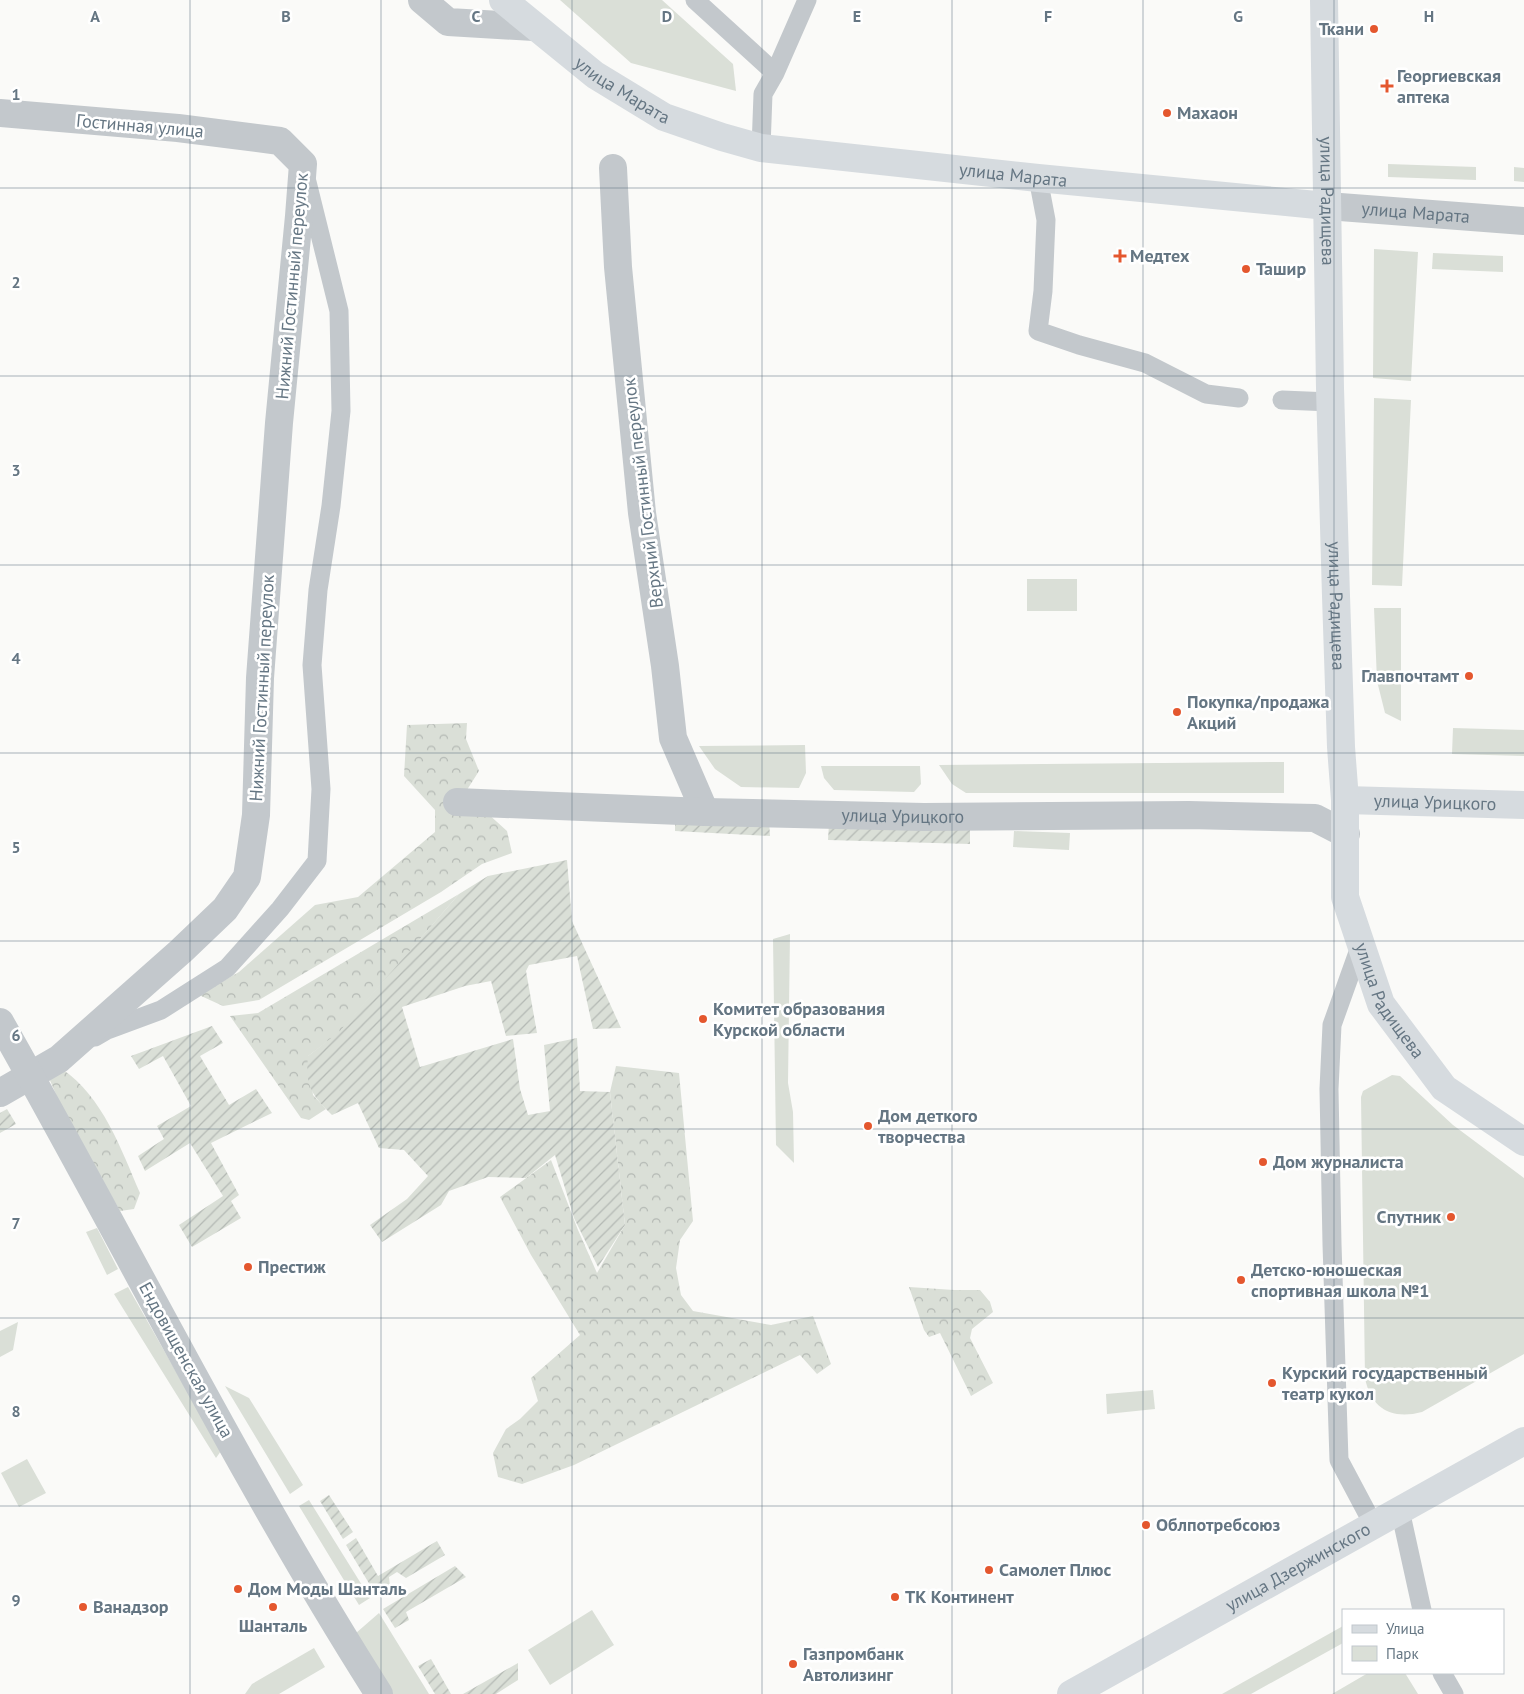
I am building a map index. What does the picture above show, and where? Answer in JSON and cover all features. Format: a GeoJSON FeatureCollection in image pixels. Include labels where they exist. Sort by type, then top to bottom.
{"type":"FeatureCollection","features":[{"type":"Feature","properties":{"kind":"main road","name":"улица Марата"},"geometry":{"type":"LineString","coordinates":[[503,0],[595,75],[664,117],[761,148],[1038,178],[1327,206]]}},
{"type":"Feature","properties":{"kind":"main road","name":"улица Радищева"},"geometry":{"type":"LineString","coordinates":[[1324,0],[1336,615],[1346,834],[1345,897],[1381,1004],[1444,1088],[1524,1142]]}},
{"type":"Feature","properties":{"kind":"main road","name":"улица Урицкого"},"geometry":{"type":"LineString","coordinates":[[1345,800],[1524,806]]}},
{"type":"Feature","properties":{"kind":"main road","name":"улица Дзержинского"},"geometry":{"type":"LineString","coordinates":[[1071,1694],[1524,1441]]}},
{"type":"Feature","properties":{"kind":"street"},"geometry":{"type":"LineString","coordinates":[[422,0],[448,22],[534,27]]}},
{"type":"Feature","properties":{"kind":"street","name":"Гостинная улица"},"geometry":{"type":"LineString","coordinates":[[0,113],[178,128],[280,142],[303,164]]}},
{"type":"Feature","properties":{"kind":"street","name":"Нижний Гостинный переулок"},"geometry":{"type":"LineString","coordinates":[[30,1076],[59,1059],[181,951],[225,909],[247,877],[256,815],[260,678],[279,423],[300,216],[303,164]]}},
{"type":"Feature","properties":{"kind":"street","name":"Верхний Гостинный переулок"},"geometry":{"type":"LineString","coordinates":[[613,168],[618,267],[642,513],[665,666],[673,738],[705,812]]}},
{"type":"Feature","properties":{"kind":"street","name":"улица Марата"},"geometry":{"type":"LineString","coordinates":[[1327,206],[1524,221]]}},
{"type":"Feature","properties":{"kind":"street","name":"улица Урицкого"},"geometry":{"type":"LineString","coordinates":[[457,802],[705,812],[933,817],[1189,815],[1315,818],[1346,834]]}},
{"type":"Feature","properties":{"kind":"street","name":"Ендовищенская улица"},"geometry":{"type":"LineString","coordinates":[[0,1022],[275,1522],[333,1621],[379,1694]]}},
{"type":"Feature","properties":{"kind":"street"},"geometry":{"type":"LineString","coordinates":[[0,1093],[30,1076]]}},
{"type":"Feature","properties":{"kind":"lane"},"geometry":{"type":"LineString","coordinates":[[695,0],[775,73]]}},
{"type":"Feature","properties":{"kind":"lane"},"geometry":{"type":"LineString","coordinates":[[761,148],[763,94],[775,73],[807,0]]}},
{"type":"Feature","properties":{"kind":"lane","name":"Нижний Гостинный переулок"},"geometry":{"type":"LineString","coordinates":[[59,1059],[107,1030],[161,1010],[227,968],[280,909],[317,861],[321,789],[312,665],[318,590],[341,411],[339,311],[303,164]]}},
{"type":"Feature","properties":{"kind":"lane"},"geometry":{"type":"LineString","coordinates":[[1038,178],[1046,220],[1044,291],[1038,331],[1079,346],[1145,363],[1206,394],[1239,398]]}},
{"type":"Feature","properties":{"kind":"lane"},"geometry":{"type":"LineString","coordinates":[[1282,400],[1331,402]]}},
{"type":"Feature","properties":{"kind":"lane"},"geometry":{"type":"LineString","coordinates":[[1361,944],[1332,1025],[1329,1089],[1334,1335],[1339,1460],[1373,1524]]}},
{"type":"Feature","properties":{"kind":"lane"},"geometry":{"type":"LineString","coordinates":[[1400,1510],[1422,1609]]}},
{"type":"Feature","properties":{"kind":"lane"},"geometry":{"type":"LineString","coordinates":[[1443,1674],[1454,1694]]}},
{"type":"Feature","properties":{"kind":"green space"},"geometry":{"type":"Polygon","coordinates":[[[560,0],[662,0],[733,64],[736,91],[631,63],[560,0]]]}},
{"type":"Feature","properties":{"kind":"green space"},"geometry":{"type":"Polygon","coordinates":[[[1388,164],[1476,167],[1476,180],[1388,177],[1388,164]]]}},
{"type":"Feature","properties":{"kind":"green space"},"geometry":{"type":"Polygon","coordinates":[[[1514,167],[1524,168],[1524,182],[1514,181],[1514,167]]]}},
{"type":"Feature","properties":{"kind":"green space"},"geometry":{"type":"Polygon","coordinates":[[[1374,249],[1418,252],[1411,381],[1373,378],[1374,249]]]}},
{"type":"Feature","properties":{"kind":"green space"},"geometry":{"type":"Polygon","coordinates":[[[1433,253],[1503,256],[1503,272],[1432,269],[1433,253]]]}},
{"type":"Feature","properties":{"kind":"green space"},"geometry":{"type":"Polygon","coordinates":[[[1374,398],[1411,400],[1402,586],[1372,585],[1374,398]]]}},
{"type":"Feature","properties":{"kind":"green space"},"geometry":{"type":"Polygon","coordinates":[[[1027,579],[1077,579],[1077,611],[1027,611],[1027,579]]]}},
{"type":"Feature","properties":{"kind":"green space"},"geometry":{"type":"Polygon","coordinates":[[[1374,608],[1401,608],[1401,721],[1385,713],[1377,681],[1374,608]]]}},
{"type":"Feature","properties":{"kind":"green space"},"geometry":{"type":"Polygon","coordinates":[[[467,723],[466,739],[479,771],[465,793],[507,831],[512,853],[482,864],[441,892],[259,1000],[223,1006],[199,995],[239,972],[315,905],[358,897],[435,832],[435,810],[404,776],[407,725],[467,723]]]}},
{"type":"Feature","properties":{"kind":"green space"},"geometry":{"type":"Polygon","coordinates":[[[1453,728],[1524,730],[1524,756],[1452,754],[1453,728]]]}},
{"type":"Feature","properties":{"kind":"green space"},"geometry":{"type":"Polygon","coordinates":[[[805,745],[806,773],[799,788],[741,787],[715,769],[699,746],[805,745]]]}},
{"type":"Feature","properties":{"kind":"green space"},"geometry":{"type":"Polygon","coordinates":[[[1284,762],[1284,793],[966,793],[952,784],[939,765],[1284,762]]]}},
{"type":"Feature","properties":{"kind":"green space"},"geometry":{"type":"Polygon","coordinates":[[[821,766],[920,766],[921,784],[914,792],[834,790],[824,778],[821,766]]]}},
{"type":"Feature","properties":{"kind":"green space"},"geometry":{"type":"Polygon","coordinates":[[[675,818],[769,821],[770,836],[675,831],[675,818]]]}},
{"type":"Feature","properties":{"kind":"green space"},"geometry":{"type":"Polygon","coordinates":[[[829,823],[970,828],[970,844],[828,840],[829,823]]]}},
{"type":"Feature","properties":{"kind":"green space"},"geometry":{"type":"Polygon","coordinates":[[[1014,831],[1070,833],[1069,850],[1013,847],[1014,831]]]}},
{"type":"Feature","properties":{"kind":"green space"},"geometry":{"type":"Polygon","coordinates":[[[567,860],[572,921],[621,1028],[593,1029],[577,956],[529,965],[526,971],[537,1033],[506,1036],[491,981],[465,986],[402,1007],[420,1067],[513,1039],[520,1089],[528,1115],[550,1111],[544,1045],[577,1038],[580,1091],[610,1092],[625,1225],[598,1267],[574,1218],[555,1155],[526,1178],[488,1177],[449,1191],[441,1205],[382,1242],[370,1225],[407,1199],[428,1176],[404,1150],[379,1148],[358,1103],[332,1115],[311,1089],[307,1066],[308,1056],[339,1032],[459,894],[488,876],[567,860]]]}},
{"type":"Feature","properties":{"kind":"green space"},"geometry":{"type":"Polygon","coordinates":[[[459,894],[339,1033],[308,1056],[313,1095],[326,1109],[309,1120],[301,1118],[230,1016],[258,1013],[459,894]]]}},
{"type":"Feature","properties":{"kind":"green space"},"geometry":{"type":"Polygon","coordinates":[[[790,934],[788,1083],[793,1112],[794,1163],[776,1145],[773,939],[790,934]]]}},
{"type":"Feature","properties":{"kind":"green space"},"geometry":{"type":"Polygon","coordinates":[[[212,1026],[223,1043],[200,1056],[229,1105],[256,1089],[272,1113],[211,1143],[239,1195],[231,1201],[241,1218],[192,1247],[179,1225],[223,1196],[190,1143],[145,1171],[138,1156],[164,1139],[157,1126],[191,1106],[163,1056],[139,1069],[131,1056],[212,1026]]]}},
{"type":"Feature","properties":{"kind":"green space"},"geometry":{"type":"Polygon","coordinates":[[[616,1066],[679,1073],[693,1221],[680,1240],[676,1268],[681,1295],[693,1311],[771,1325],[813,1316],[831,1364],[817,1374],[800,1355],[574,1465],[522,1484],[498,1477],[493,1453],[506,1429],[520,1419],[538,1401],[531,1378],[580,1335],[531,1255],[500,1197],[551,1160],[597,1273],[625,1225],[610,1092],[616,1066]]]}},
{"type":"Feature","properties":{"kind":"green space"},"geometry":{"type":"Polygon","coordinates":[[[62,1069],[89,1094],[100,1109],[118,1142],[140,1193],[134,1209],[120,1211],[67,1120],[49,1078],[62,1069]]]}},
{"type":"Feature","properties":{"kind":"green space"},"geometry":{"type":"Polygon","coordinates":[[[1392,1075],[1400,1076],[1453,1125],[1524,1178],[1524,1354],[1422,1412],[1411,1414],[1392,1413],[1384,1410],[1372,1398],[1365,1378],[1361,1097],[1363,1091],[1392,1075]]]}},
{"type":"Feature","properties":{"kind":"green space"},"geometry":{"type":"Polygon","coordinates":[[[7,1109],[16,1124],[0,1133],[0,1113],[7,1109]]]}},
{"type":"Feature","properties":{"kind":"green space"},"geometry":{"type":"Polygon","coordinates":[[[97,1228],[118,1269],[107,1275],[86,1232],[97,1228]]]}},
{"type":"Feature","properties":{"kind":"green space"},"geometry":{"type":"Polygon","coordinates":[[[128,1287],[221,1451],[216,1458],[114,1294],[128,1287]]]}},
{"type":"Feature","properties":{"kind":"green space"},"geometry":{"type":"Polygon","coordinates":[[[909,1287],[980,1290],[990,1302],[993,1312],[972,1329],[970,1338],[993,1383],[971,1396],[940,1333],[929,1337],[924,1330],[909,1287]]]}},
{"type":"Feature","properties":{"kind":"green space"},"geometry":{"type":"Polygon","coordinates":[[[18,1322],[13,1350],[0,1357],[0,1331],[18,1322]]]}},
{"type":"Feature","properties":{"kind":"green space"},"geometry":{"type":"Polygon","coordinates":[[[225,1386],[249,1398],[303,1485],[290,1494],[225,1386]]]}},
{"type":"Feature","properties":{"kind":"green space"},"geometry":{"type":"Polygon","coordinates":[[[1153,1390],[1155,1409],[1107,1414],[1106,1394],[1153,1390]]]}},
{"type":"Feature","properties":{"kind":"green space"},"geometry":{"type":"Polygon","coordinates":[[[27,1459],[46,1493],[19,1507],[1,1473],[27,1459]]]}},
{"type":"Feature","properties":{"kind":"green space"},"geometry":{"type":"Polygon","coordinates":[[[329,1495],[353,1532],[343,1539],[320,1501],[329,1495]]]}},
{"type":"Feature","properties":{"kind":"green space"},"geometry":{"type":"Polygon","coordinates":[[[309,1500],[370,1598],[359,1605],[299,1506],[309,1500]]]}},
{"type":"Feature","properties":{"kind":"green space"},"geometry":{"type":"Polygon","coordinates":[[[356,1538],[378,1576],[437,1541],[445,1555],[406,1578],[397,1572],[389,1577],[390,1587],[376,1595],[346,1545],[356,1538]]]}},
{"type":"Feature","properties":{"kind":"green space"},"geometry":{"type":"Polygon","coordinates":[[[455,1566],[466,1577],[406,1612],[409,1620],[395,1628],[383,1609],[455,1566]]]}},
{"type":"Feature","properties":{"kind":"green space"},"geometry":{"type":"Polygon","coordinates":[[[592,1610],[614,1645],[550,1685],[528,1650],[592,1610]]]}},
{"type":"Feature","properties":{"kind":"green space"},"geometry":{"type":"Polygon","coordinates":[[[379,1613],[429,1694],[391,1694],[356,1633],[379,1613]]]}},
{"type":"Feature","properties":{"kind":"green space"},"geometry":{"type":"Polygon","coordinates":[[[1342,1627],[1342,1644],[1251,1694],[1222,1694],[1342,1627]]]}},
{"type":"Feature","properties":{"kind":"green space"},"geometry":{"type":"Polygon","coordinates":[[[314,1648],[325,1667],[279,1694],[245,1694],[252,1684],[314,1648]]]}},
{"type":"Feature","properties":{"kind":"green space"},"geometry":{"type":"Polygon","coordinates":[[[431,1659],[451,1694],[435,1694],[418,1666],[431,1659]]]}},
{"type":"Feature","properties":{"kind":"green space"},"geometry":{"type":"Polygon","coordinates":[[[518,1663],[518,1680],[496,1694],[463,1694],[518,1663]]]}},
{"type":"Feature","properties":{"kind":"green space"},"geometry":{"type":"Polygon","coordinates":[[[1366,1674],[1406,1674],[1418,1694],[1332,1694],[1366,1674]]]}},
{"type":"Feature","properties":{"kind":"place","name":"Ткани"},"geometry":{"type":"Point","coordinates":[1374,29]}},
{"type":"Feature","properties":{"kind":"place","name":"Георгиевская аптека"},"geometry":{"type":"Point","coordinates":[1387,86]}},
{"type":"Feature","properties":{"kind":"place","name":"Махаон"},"geometry":{"type":"Point","coordinates":[1167,113]}},
{"type":"Feature","properties":{"kind":"place","name":"Медтех"},"geometry":{"type":"Point","coordinates":[1120,256]}},
{"type":"Feature","properties":{"kind":"place","name":"Ташир"},"geometry":{"type":"Point","coordinates":[1246,269]}},
{"type":"Feature","properties":{"kind":"place","name":"Главпочтамт"},"geometry":{"type":"Point","coordinates":[1469,676]}},
{"type":"Feature","properties":{"kind":"place","name":"Покупка/продажа Акций"},"geometry":{"type":"Point","coordinates":[1177,712]}},
{"type":"Feature","properties":{"kind":"place","name":"Комитет образования Курской области"},"geometry":{"type":"Point","coordinates":[703,1019]}},
{"type":"Feature","properties":{"kind":"place","name":"Дом деткого творчества"},"geometry":{"type":"Point","coordinates":[868,1126]}},
{"type":"Feature","properties":{"kind":"place","name":"Дом журналиста"},"geometry":{"type":"Point","coordinates":[1263,1162]}},
{"type":"Feature","properties":{"kind":"place","name":"Спутник"},"geometry":{"type":"Point","coordinates":[1451,1217]}},
{"type":"Feature","properties":{"kind":"place","name":"Престиж"},"geometry":{"type":"Point","coordinates":[248,1267]}},
{"type":"Feature","properties":{"kind":"place","name":"Детско-юношеская спортивная школа №1"},"geometry":{"type":"Point","coordinates":[1241,1280]}},
{"type":"Feature","properties":{"kind":"place","name":"Курский государственный театр кукол"},"geometry":{"type":"Point","coordinates":[1272,1383]}},
{"type":"Feature","properties":{"kind":"place","name":"Облпотребсоюз"},"geometry":{"type":"Point","coordinates":[1146,1525]}},
{"type":"Feature","properties":{"kind":"place","name":"Самолет Плюс"},"geometry":{"type":"Point","coordinates":[989,1570]}},
{"type":"Feature","properties":{"kind":"place","name":"Дом Моды Шанталь"},"geometry":{"type":"Point","coordinates":[238,1589]}},
{"type":"Feature","properties":{"kind":"place","name":"ТК Континент"},"geometry":{"type":"Point","coordinates":[895,1597]}},
{"type":"Feature","properties":{"kind":"place","name":"Ванадзор"},"geometry":{"type":"Point","coordinates":[83,1607]}},
{"type":"Feature","properties":{"kind":"place","name":"Шанталь"},"geometry":{"type":"Point","coordinates":[273,1607]}},
{"type":"Feature","properties":{"kind":"place","name":"Газпромбанк Автолизинг"},"geometry":{"type":"Point","coordinates":[793,1664]}}]}
